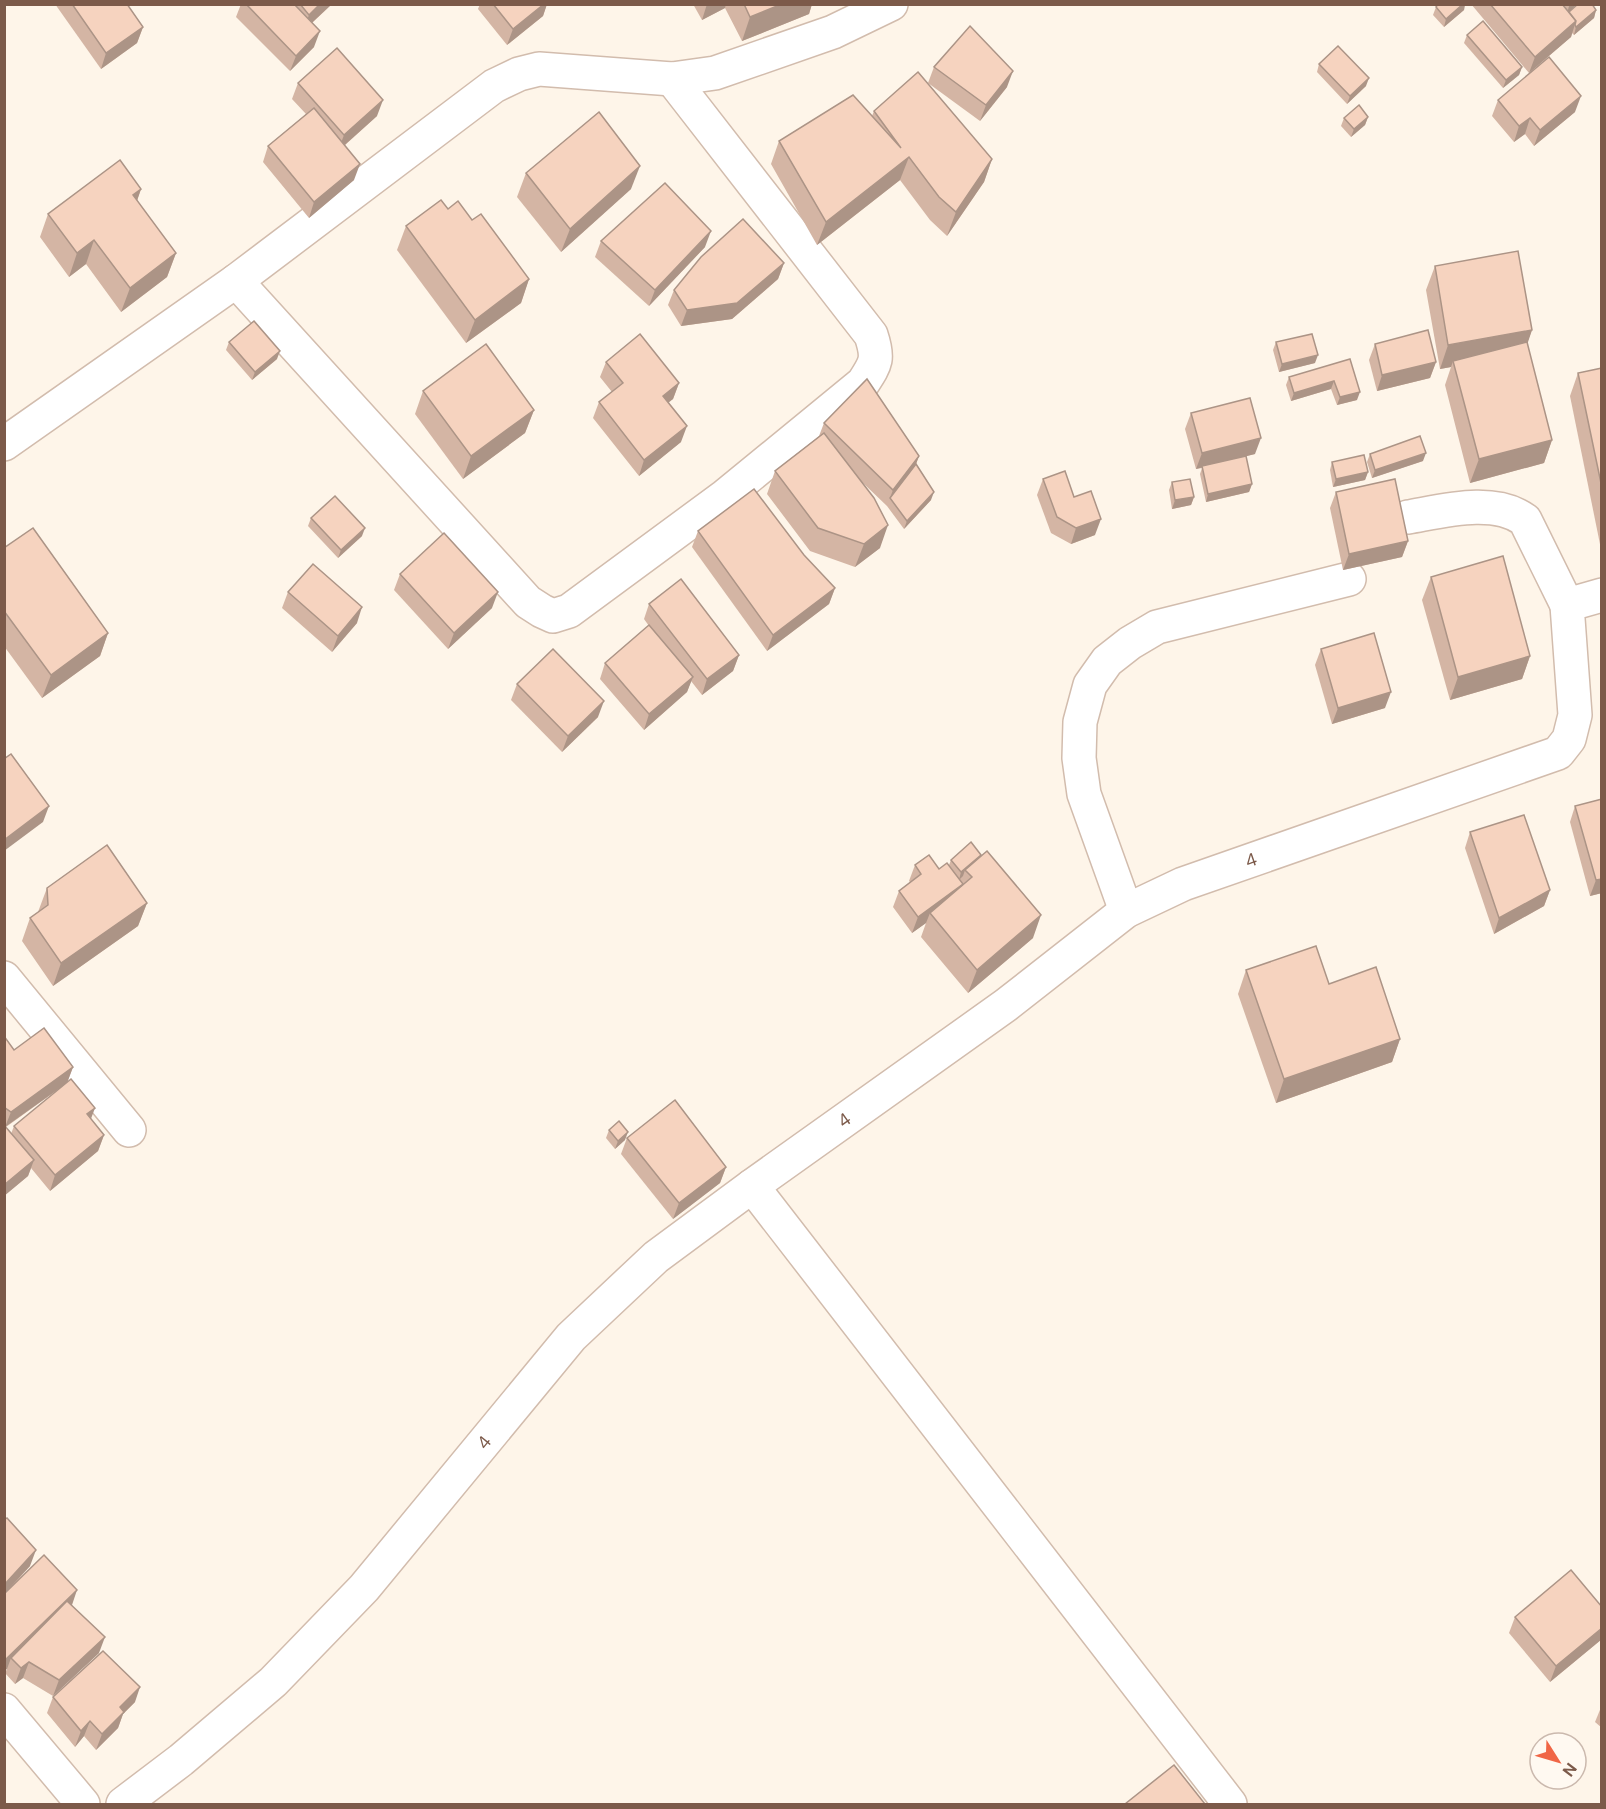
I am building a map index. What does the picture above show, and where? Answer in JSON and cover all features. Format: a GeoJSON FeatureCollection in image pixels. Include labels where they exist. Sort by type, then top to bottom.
{"type":"FeatureCollection","features":[{"type":"Feature","properties":{"kind":"street"},"geometry":{"type":"LineString","coordinates":[[4,444],[236,281],[494,86],[519,74],[539,69],[672,79],[715,73],[832,32],[891,4]]}},
{"type":"Feature","properties":{"kind":"street"},"geometry":{"type":"LineString","coordinates":[[236,281],[528,602],[542,612],[554,616],[569,611],[725,496],[863,383],[873,368],[877,353],[871,335],[672,79]]}},
{"type":"Feature","properties":{"kind":"street"},"geometry":{"type":"LineString","coordinates":[[1408,517],[1465,507],[1503,509],[1514,512],[1525,520],[1567,605],[1602,595]]}},
{"type":"Feature","properties":{"kind":"street"},"geometry":{"type":"LineString","coordinates":[[1126,911],[1084,794],[1079,758],[1080,722],[1090,685],[1107,661],[1130,643],[1157,627],[1349,579]]}},
{"type":"Feature","properties":{"kind":"street","name":"4"},"geometry":{"type":"LineString","coordinates":[[123,1804],[181,1760],[273,1682],[364,1588],[571,1337],[656,1257],[1006,1005],[1126,911],[1183,884],[1558,753],[1569,739],[1575,715],[1567,605]]}},
{"type":"Feature","properties":{"kind":"street"},"geometry":{"type":"LineString","coordinates":[[4,978],[129,1130]]}},
{"type":"Feature","properties":{"kind":"street"},"geometry":{"type":"LineString","coordinates":[[752,1186],[1230,1804]]}},
{"type":"Feature","properties":{"kind":"street"},"geometry":{"type":"LineString","coordinates":[[4,1710],[83,1804]]}},
{"type":"Feature","properties":{"kind":"building"},"geometry":{"type":"Polygon","coordinates":[[[72,4],[127,4],[143,27],[106,53],[72,4]]]}},
{"type":"Feature","properties":{"kind":"building"},"geometry":{"type":"Polygon","coordinates":[[[246,4],[294,4],[320,31],[296,56],[246,4]]]}},
{"type":"Feature","properties":{"kind":"building"},"geometry":{"type":"Polygon","coordinates":[[[300,4],[320,4],[309,15],[300,4]]]}},
{"type":"Feature","properties":{"kind":"building"},"geometry":{"type":"Polygon","coordinates":[[[493,4],[544,4],[513,29],[493,4]]]}},
{"type":"Feature","properties":{"kind":"building"},"geometry":{"type":"Polygon","coordinates":[[[744,4],[782,4],[750,17],[744,4]]]}},
{"type":"Feature","properties":{"kind":"building"},"geometry":{"type":"Polygon","coordinates":[[[1438,4],[1463,4],[1446,19],[1436,7],[1438,4]]]}},
{"type":"Feature","properties":{"kind":"building"},"geometry":{"type":"Polygon","coordinates":[[[1490,4],[1562,4],[1576,21],[1535,57],[1490,4]]]}},
{"type":"Feature","properties":{"kind":"building"},"geometry":{"type":"Polygon","coordinates":[[[1578,4],[1592,4],[1596,10],[1576,27],[1576,21],[1569,12],[1578,4]]]}},
{"type":"Feature","properties":{"kind":"building"},"geometry":{"type":"Polygon","coordinates":[[[1483,21],[1522,67],[1506,80],[1467,35],[1483,21]]]}},
{"type":"Feature","properties":{"kind":"building"},"geometry":{"type":"Polygon","coordinates":[[[970,26],[1013,71],[986,105],[934,67],[970,26]]]}},
{"type":"Feature","properties":{"kind":"building"},"geometry":{"type":"Polygon","coordinates":[[[1338,46],[1369,78],[1350,96],[1319,64],[1338,46]]]}},
{"type":"Feature","properties":{"kind":"building"},"geometry":{"type":"Polygon","coordinates":[[[337,48],[383,100],[344,135],[298,83],[337,48]]]}},
{"type":"Feature","properties":{"kind":"building"},"geometry":{"type":"Polygon","coordinates":[[[1549,57],[1581,96],[1540,130],[1530,118],[1519,126],[1498,100],[1549,57]]]}},
{"type":"Feature","properties":{"kind":"building"},"geometry":{"type":"Polygon","coordinates":[[[918,72],[992,159],[956,212],[939,197],[909,157],[826,222],[779,141],[853,95],[901,148],[874,111],[918,72]]]}},
{"type":"Feature","properties":{"kind":"building"},"geometry":{"type":"Polygon","coordinates":[[[1359,105],[1368,117],[1354,129],[1344,118],[1359,105]]]}},
{"type":"Feature","properties":{"kind":"building"},"geometry":{"type":"Polygon","coordinates":[[[314,108],[360,164],[314,202],[268,146],[314,108]]]}},
{"type":"Feature","properties":{"kind":"building"},"geometry":{"type":"Polygon","coordinates":[[[599,112],[640,166],[570,229],[526,173],[599,112]]]}},
{"type":"Feature","properties":{"kind":"building"},"geometry":{"type":"Polygon","coordinates":[[[120,160],[141,189],[133,195],[176,253],[130,288],[94,240],[77,253],[48,214],[120,160]]]}},
{"type":"Feature","properties":{"kind":"building"},"geometry":{"type":"Polygon","coordinates":[[[665,183],[711,231],[655,290],[601,241],[665,183]]]}},
{"type":"Feature","properties":{"kind":"building"},"geometry":{"type":"Polygon","coordinates":[[[441,200],[448,209],[458,201],[472,220],[481,214],[529,279],[475,320],[406,226],[441,200]]]}},
{"type":"Feature","properties":{"kind":"building"},"geometry":{"type":"Polygon","coordinates":[[[743,219],[784,263],[737,303],[687,310],[674,290],[701,257],[743,219]]]}},
{"type":"Feature","properties":{"kind":"building"},"geometry":{"type":"Polygon","coordinates":[[[1518,251],[1532,330],[1448,345],[1435,266],[1518,251]]]}},
{"type":"Feature","properties":{"kind":"building"},"geometry":{"type":"Polygon","coordinates":[[[254,321],[280,351],[255,372],[229,342],[254,321]]]}},
{"type":"Feature","properties":{"kind":"building"},"geometry":{"type":"Polygon","coordinates":[[[1428,330],[1436,362],[1382,375],[1375,344],[1428,330]]]}},
{"type":"Feature","properties":{"kind":"building"},"geometry":{"type":"Polygon","coordinates":[[[640,334],[679,383],[663,396],[687,426],[644,460],[599,402],[623,383],[606,362],[640,334]]]}},
{"type":"Feature","properties":{"kind":"building"},"geometry":{"type":"Polygon","coordinates":[[[1312,334],[1318,355],[1282,364],[1276,342],[1312,334]]]}},
{"type":"Feature","properties":{"kind":"building"},"geometry":{"type":"Polygon","coordinates":[[[1527,342],[1552,440],[1479,459],[1453,361],[1527,342]]]}},
{"type":"Feature","properties":{"kind":"building"},"geometry":{"type":"Polygon","coordinates":[[[486,344],[534,410],[471,456],[423,391],[486,344]]]}},
{"type":"Feature","properties":{"kind":"building"},"geometry":{"type":"Polygon","coordinates":[[[1350,359],[1360,392],[1340,397],[1334,381],[1294,393],[1289,377],[1350,359]]]}},
{"type":"Feature","properties":{"kind":"building"},"geometry":{"type":"Polygon","coordinates":[[[1602,368],[1602,488],[1578,373],[1602,368]]]}},
{"type":"Feature","properties":{"kind":"building"},"geometry":{"type":"Polygon","coordinates":[[[867,379],[919,456],[893,490],[824,423],[867,379]]]}},
{"type":"Feature","properties":{"kind":"building"},"geometry":{"type":"Polygon","coordinates":[[[1250,398],[1261,438],[1202,453],[1191,413],[1250,398]]]}},
{"type":"Feature","properties":{"kind":"building"},"geometry":{"type":"Polygon","coordinates":[[[824,433],[874,498],[888,525],[864,544],[818,528],[775,471],[824,433]]]}},
{"type":"Feature","properties":{"kind":"building"},"geometry":{"type":"Polygon","coordinates":[[[1420,436],[1426,453],[1375,470],[1370,454],[1420,436]]]}},
{"type":"Feature","properties":{"kind":"building"},"geometry":{"type":"Polygon","coordinates":[[[1364,455],[1368,472],[1336,479],[1332,462],[1364,455]]]}},
{"type":"Feature","properties":{"kind":"building"},"geometry":{"type":"Polygon","coordinates":[[[1246,456],[1252,484],[1208,494],[1202,466],[1246,456]]]}},
{"type":"Feature","properties":{"kind":"building"},"geometry":{"type":"Polygon","coordinates":[[[916,464],[934,492],[907,521],[890,498],[916,464]]]}},
{"type":"Feature","properties":{"kind":"building"},"geometry":{"type":"Polygon","coordinates":[[[1065,471],[1074,497],[1091,491],[1101,519],[1076,528],[1057,517],[1043,479],[1065,471]]]}},
{"type":"Feature","properties":{"kind":"building"},"geometry":{"type":"Polygon","coordinates":[[[1190,479],[1194,497],[1175,500],[1172,482],[1190,479]]]}},
{"type":"Feature","properties":{"kind":"building"},"geometry":{"type":"Polygon","coordinates":[[[1395,479],[1408,541],[1349,554],[1336,492],[1395,479]]]}},
{"type":"Feature","properties":{"kind":"building"},"geometry":{"type":"Polygon","coordinates":[[[754,489],[804,555],[835,588],[773,635],[698,531],[754,489]]]}},
{"type":"Feature","properties":{"kind":"building"},"geometry":{"type":"Polygon","coordinates":[[[335,496],[365,528],[341,550],[311,518],[335,496]]]}},
{"type":"Feature","properties":{"kind":"building"},"geometry":{"type":"Polygon","coordinates":[[[33,528],[108,633],[51,675],[4,611],[4,548],[33,528]]]}},
{"type":"Feature","properties":{"kind":"building"},"geometry":{"type":"Polygon","coordinates":[[[444,533],[498,592],[454,633],[400,574],[444,533]]]}},
{"type":"Feature","properties":{"kind":"building"},"geometry":{"type":"Polygon","coordinates":[[[1503,556],[1530,656],[1458,677],[1431,577],[1503,556]]]}},
{"type":"Feature","properties":{"kind":"building"},"geometry":{"type":"Polygon","coordinates":[[[313,564],[362,607],[338,636],[288,592],[313,564]]]}},
{"type":"Feature","properties":{"kind":"building"},"geometry":{"type":"Polygon","coordinates":[[[681,579],[739,655],[707,679],[649,604],[681,579]]]}},
{"type":"Feature","properties":{"kind":"building"},"geometry":{"type":"Polygon","coordinates":[[[649,625],[693,677],[649,714],[605,663],[649,625]]]}},
{"type":"Feature","properties":{"kind":"building"},"geometry":{"type":"Polygon","coordinates":[[[1374,633],[1391,692],[1338,708],[1321,649],[1374,633]]]}},
{"type":"Feature","properties":{"kind":"building"},"geometry":{"type":"Polygon","coordinates":[[[553,649],[604,701],[568,736],[517,684],[553,649]]]}},
{"type":"Feature","properties":{"kind":"building"},"geometry":{"type":"Polygon","coordinates":[[[11,754],[49,806],[4,840],[4,759],[11,754]]]}},
{"type":"Feature","properties":{"kind":"building"},"geometry":{"type":"Polygon","coordinates":[[[1602,799],[1602,879],[1596,880],[1575,806],[1602,799]]]}},
{"type":"Feature","properties":{"kind":"building"},"geometry":{"type":"Polygon","coordinates":[[[1524,815],[1550,890],[1499,918],[1470,832],[1524,815]]]}},
{"type":"Feature","properties":{"kind":"building"},"geometry":{"type":"Polygon","coordinates":[[[971,842],[981,855],[961,872],[951,860],[971,842]]]}},
{"type":"Feature","properties":{"kind":"building"},"geometry":{"type":"Polygon","coordinates":[[[107,845],[147,903],[61,963],[30,918],[48,905],[47,888],[107,845]]]}},
{"type":"Feature","properties":{"kind":"building"},"geometry":{"type":"Polygon","coordinates":[[[987,851],[1041,915],[977,970],[930,913],[972,877],[965,870],[987,851]]]}},
{"type":"Feature","properties":{"kind":"building"},"geometry":{"type":"Polygon","coordinates":[[[929,855],[939,869],[947,863],[963,884],[918,917],[899,891],[921,874],[915,865],[929,855]]]}},
{"type":"Feature","properties":{"kind":"building"},"geometry":{"type":"Polygon","coordinates":[[[1316,946],[1329,984],[1376,967],[1400,1039],[1284,1079],[1246,970],[1316,946]]]}},
{"type":"Feature","properties":{"kind":"building"},"geometry":{"type":"Polygon","coordinates":[[[44,1028],[73,1067],[11,1112],[4,1107],[4,1036],[14,1050],[44,1028]]]}},
{"type":"Feature","properties":{"kind":"building"},"geometry":{"type":"Polygon","coordinates":[[[71,1079],[95,1108],[87,1114],[104,1135],[55,1175],[14,1126],[71,1079]]]}},
{"type":"Feature","properties":{"kind":"building"},"geometry":{"type":"Polygon","coordinates":[[[675,1100],[726,1167],[679,1203],[627,1138],[675,1100]]]}},
{"type":"Feature","properties":{"kind":"building"},"geometry":{"type":"Polygon","coordinates":[[[619,1121],[628,1132],[618,1141],[609,1130],[619,1121]]]}},
{"type":"Feature","properties":{"kind":"building"},"geometry":{"type":"Polygon","coordinates":[[[4,1125],[34,1160],[4,1185],[4,1125]]]}},
{"type":"Feature","properties":{"kind":"building"},"geometry":{"type":"Polygon","coordinates":[[[7,1518],[36,1550],[4,1585],[4,1520],[7,1518]]]}},
{"type":"Feature","properties":{"kind":"building"},"geometry":{"type":"Polygon","coordinates":[[[44,1555],[77,1590],[4,1661],[4,1594],[44,1555]]]}},
{"type":"Feature","properties":{"kind":"building"},"geometry":{"type":"Polygon","coordinates":[[[1571,1570],[1602,1607],[1602,1628],[1556,1666],[1515,1617],[1571,1570]]]}},
{"type":"Feature","properties":{"kind":"building"},"geometry":{"type":"Polygon","coordinates":[[[67,1601],[105,1637],[59,1680],[29,1662],[21,1668],[11,1658],[67,1601]]]}},
{"type":"Feature","properties":{"kind":"building"},"geometry":{"type":"Polygon","coordinates":[[[103,1651],[140,1687],[120,1707],[124,1712],[102,1734],[90,1721],[81,1731],[53,1697],[103,1651]]]}},
{"type":"Feature","properties":{"kind":"building"},"geometry":{"type":"Polygon","coordinates":[[[1174,1765],[1205,1804],[1125,1804],[1174,1765]]]}}]}
